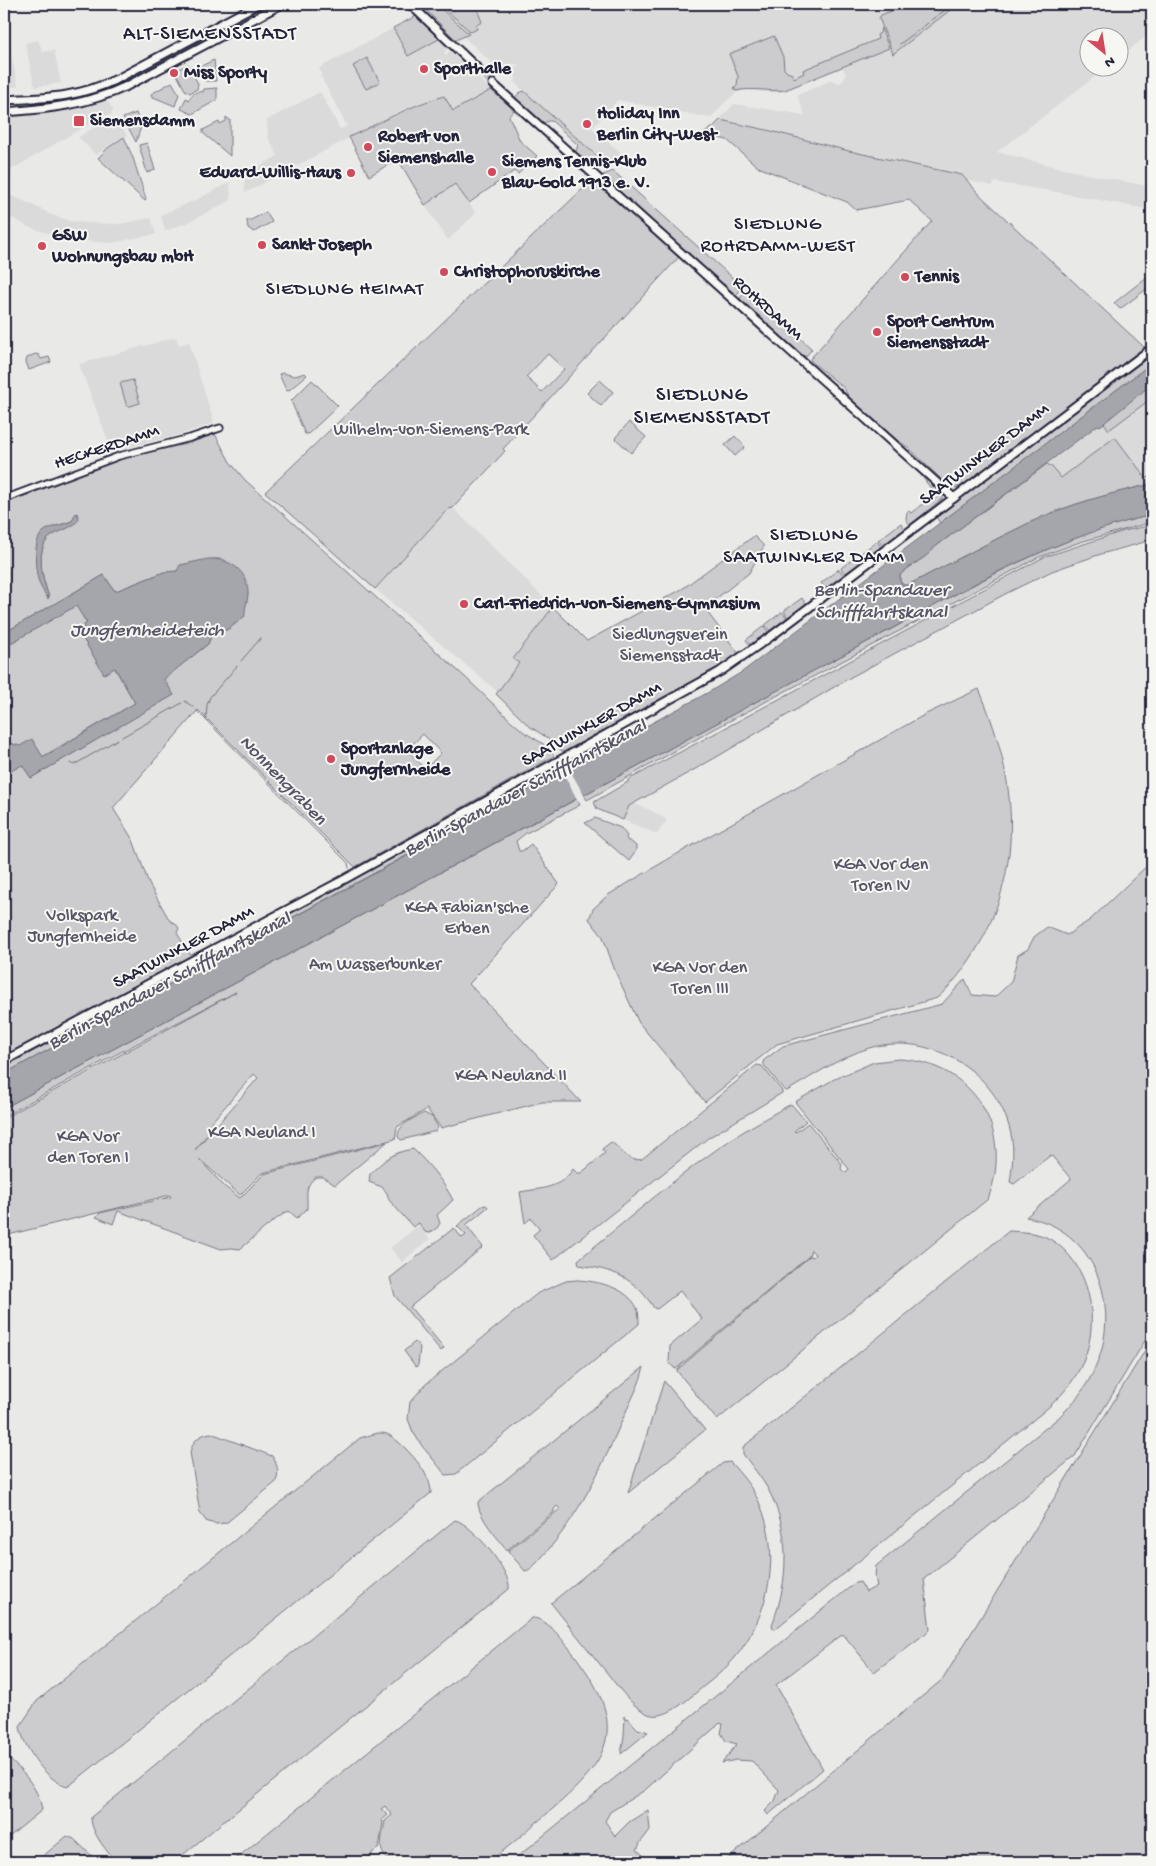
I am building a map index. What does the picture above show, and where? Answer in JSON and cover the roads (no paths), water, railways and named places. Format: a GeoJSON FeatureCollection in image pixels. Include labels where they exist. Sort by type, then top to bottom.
{"type":"FeatureCollection","features":[{"type":"Feature","properties":{"kind":"main road"},"geometry":{"type":"LineString","coordinates":[[4,100],[68,96],[103,85],[258,4]]}},
{"type":"Feature","properties":{"kind":"main road"},"geometry":{"type":"LineString","coordinates":[[4,112],[61,107],[108,94],[127,86],[282,4]]}},
{"type":"Feature","properties":{"kind":"main road"},"geometry":{"type":"LineString","coordinates":[[410,4],[478,69]]}},
{"type":"Feature","properties":{"kind":"main road","name":"ROHRDAMM"},"geometry":{"type":"LineString","coordinates":[[493,84],[954,498]]}},
{"type":"Feature","properties":{"kind":"main road","name":"SAATWINKLER DAMM"},"geometry":{"type":"LineString","coordinates":[[4,1061],[344,879],[715,675],[770,637],[1152,348]]}},
{"type":"Feature","properties":{"kind":"street","name":"HECKERDAMM"},"geometry":{"type":"LineString","coordinates":[[4,499],[119,456],[190,438],[220,428]]}},
{"type":"Feature","properties":{"kind":"water","name":"Berlin-Spandauer Schifffahrtskanal"},"geometry":{"type":"Polygon","coordinates":[[[1147,362],[1150,364],[1152,362],[1152,384],[1104,423],[1100,426],[1098,425],[935,547],[900,575],[900,581],[903,585],[908,585],[1045,516],[1075,504],[1106,495],[1152,484],[1152,515],[1110,526],[1070,540],[991,575],[4,1108],[4,1074],[709,692],[742,672],[1148,366],[1147,362]]]}},
{"type":"Feature","properties":{"kind":"water"},"geometry":{"type":"Polygon","coordinates":[[[77,513],[79,519],[77,522],[71,527],[53,535],[43,547],[41,564],[48,599],[40,585],[37,573],[37,543],[43,532],[49,528],[72,521],[77,513]]]}},
{"type":"Feature","properties":{"kind":"water","name":"Jungfernheideteich"},"geometry":{"type":"Polygon","coordinates":[[[208,559],[230,563],[245,578],[248,593],[245,616],[228,629],[211,636],[208,644],[164,679],[174,695],[31,778],[22,765],[4,775],[4,732],[10,743],[20,746],[32,739],[43,757],[135,703],[115,668],[104,674],[82,637],[84,625],[87,623],[76,606],[4,647],[4,633],[104,575],[116,591],[164,572],[177,571],[180,565],[208,559]]]}},
{"type":"Feature","properties":{"kind":"waterway"},"geometry":{"type":"LineString","coordinates":[[931,20],[954,4]]}},
{"type":"Feature","properties":{"kind":"waterway"},"geometry":{"type":"LineString","coordinates":[[900,44],[928,23]]}},
{"type":"Feature","properties":{"kind":"waterway"},"geometry":{"type":"LineString","coordinates":[[241,661],[260,637]]}},
{"type":"Feature","properties":{"kind":"waterway"},"geometry":{"type":"LineString","coordinates":[[206,720],[207,705],[210,697],[237,666]]}},
{"type":"Feature","properties":{"kind":"waterway","name":"Nonnengraben"},"geometry":{"type":"LineString","coordinates":[[185,701],[193,707]]}},
{"type":"Feature","properties":{"kind":"waterway","name":"Nonnengraben"},"geometry":{"type":"LineString","coordinates":[[122,737],[182,703]]}},
{"type":"Feature","properties":{"kind":"waterway","name":"Nonnengraben"},"geometry":{"type":"LineString","coordinates":[[197,711],[348,863],[349,868]]}},
{"type":"Feature","properties":{"kind":"waterway","name":"Nonnengraben"},"geometry":{"type":"LineString","coordinates":[[70,763],[74,765],[118,739]]}},
{"type":"Feature","properties":{"kind":"tunnel"},"geometry":{"type":"LineString","coordinates":[[478,69],[493,84]]}},
{"type":"Feature","properties":{"kind":"place","name":"Sporthalle"},"geometry":{"type":"Point","coordinates":[424,69]}},
{"type":"Feature","properties":{"kind":"place","name":"Miss Sporty"},"geometry":{"type":"Point","coordinates":[174,73]}},
{"type":"Feature","properties":{"kind":"place","name":"Siemensdamm"},"geometry":{"type":"Point","coordinates":[79,121]}},
{"type":"Feature","properties":{"kind":"place","name":"Holiday Inn Berlin City-West"},"geometry":{"type":"Point","coordinates":[587,124]}},
{"type":"Feature","properties":{"kind":"place","name":"Robert von Siemenshalle"},"geometry":{"type":"Point","coordinates":[368,147]}},
{"type":"Feature","properties":{"kind":"place","name":"Siemens Tennis-Klub Blau-Gold 1913 e. V."},"geometry":{"type":"Point","coordinates":[492,172]}},
{"type":"Feature","properties":{"kind":"place","name":"Eduard-Willis-Haus"},"geometry":{"type":"Point","coordinates":[351,173]}},
{"type":"Feature","properties":{"kind":"place","name":"Sankt Joseph"},"geometry":{"type":"Point","coordinates":[262,245]}},
{"type":"Feature","properties":{"kind":"place","name":"GSW Wohnungsbau mbH"},"geometry":{"type":"Point","coordinates":[42,246]}},
{"type":"Feature","properties":{"kind":"place","name":"Christophoruskirche"},"geometry":{"type":"Point","coordinates":[444,272]}},
{"type":"Feature","properties":{"kind":"place","name":"Tennis"},"geometry":{"type":"Point","coordinates":[905,277]}},
{"type":"Feature","properties":{"kind":"place","name":"Sport Centrum Siemensstadt"},"geometry":{"type":"Point","coordinates":[877,332]}},
{"type":"Feature","properties":{"kind":"place","name":"Carl-Friedrich-von-Siemens-Gymnasium"},"geometry":{"type":"Point","coordinates":[464,604]}},
{"type":"Feature","properties":{"kind":"place","name":"Sportanlage Jungfernheide"},"geometry":{"type":"Point","coordinates":[331,759]}},
{"type":"Feature","properties":{"kind":"district","name":"ALT-SIEMENSSTADT"},"geometry":{"type":"Point","coordinates":[210,35]}},
{"type":"Feature","properties":{"kind":"district","name":"SIEDLUNG ROHRDAMM-WEST"},"geometry":{"type":"Point","coordinates":[778,236]}},
{"type":"Feature","properties":{"kind":"district","name":"SIEDLUNG HEIMAT"},"geometry":{"type":"Point","coordinates":[345,290]}},
{"type":"Feature","properties":{"kind":"district","name":"SIEDLUNG SIEMENSSTADT"},"geometry":{"type":"Point","coordinates":[702,408]}},
{"type":"Feature","properties":{"kind":"district","name":"SIEDLUNG SAATWINKLER DAMM"},"geometry":{"type":"Point","coordinates":[814,547]}},
{"type":"Feature","properties":{"kind":"park label","name":"Wilhelm-von-Siemens-Park"},"geometry":{"type":"Point","coordinates":[431,430]}},
{"type":"Feature","properties":{"kind":"park label","name":"Siedlungsverein Siemensstadt"},"geometry":{"type":"Point","coordinates":[670,645]}},
{"type":"Feature","properties":{"kind":"park label","name":"KGA Vor den Toren IV"},"geometry":{"type":"Point","coordinates":[881,875]}},
{"type":"Feature","properties":{"kind":"park label","name":"KGA Fabian'sche Erben"},"geometry":{"type":"Point","coordinates":[467,918]}},
{"type":"Feature","properties":{"kind":"park label","name":"Volkspark Jungfernheide"},"geometry":{"type":"Point","coordinates":[82,926]}},
{"type":"Feature","properties":{"kind":"park label","name":"Am Wasserbunker"},"geometry":{"type":"Point","coordinates":[375,965]}},
{"type":"Feature","properties":{"kind":"park label","name":"KGA Vor den Toren III"},"geometry":{"type":"Point","coordinates":[700,978]}},
{"type":"Feature","properties":{"kind":"park label","name":"KGA Neuland II"},"geometry":{"type":"Point","coordinates":[511,1076]}},
{"type":"Feature","properties":{"kind":"park label","name":"KGA Neuland I"},"geometry":{"type":"Point","coordinates":[262,1133]}},
{"type":"Feature","properties":{"kind":"park label","name":"KGA Vor den Toren I"},"geometry":{"type":"Point","coordinates":[88,1147]}}]}
